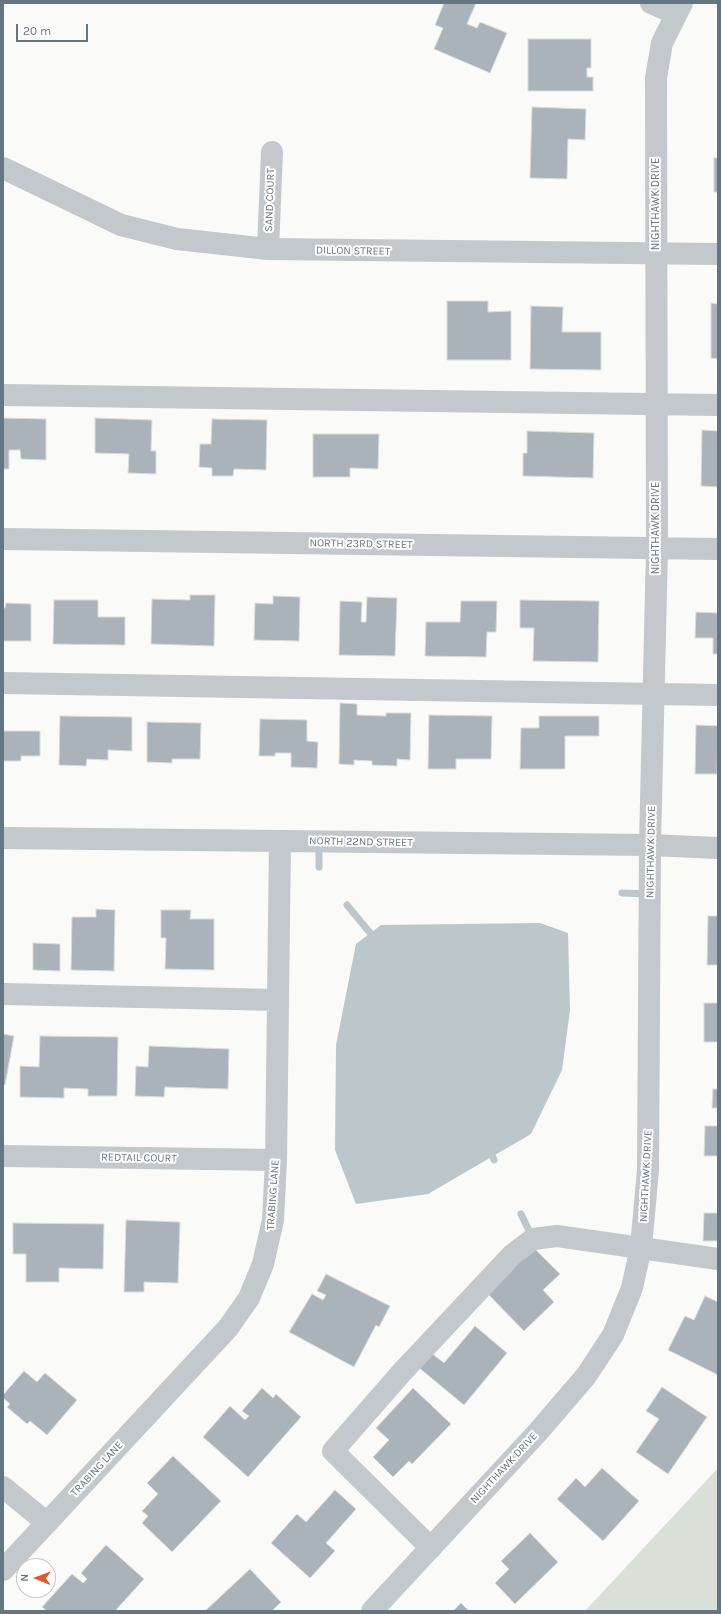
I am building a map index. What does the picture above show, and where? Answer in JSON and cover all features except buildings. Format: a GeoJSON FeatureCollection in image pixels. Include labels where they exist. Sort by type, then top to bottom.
{"type":"FeatureCollection","features":[{"type":"Feature","properties":{"kind":"street"},"geometry":{"type":"LineString","coordinates":[[651,3],[679,9]]}},
{"type":"Feature","properties":{"kind":"street","name":"NIGHTHAWK DRIVE"},"geometry":{"type":"LineString","coordinates":[[372,1611],[537,1433],[586,1376],[613,1335],[632,1288],[641,1247],[648,1170],[650,845],[656,548],[656,78],[662,43],[679,9]]}},
{"type":"Feature","properties":{"kind":"street","name":"SAND COURT"},"geometry":{"type":"LineString","coordinates":[[268,249],[272,152]]}},
{"type":"Feature","properties":{"kind":"street","name":"DILLON STREET"},"geometry":{"type":"LineString","coordinates":[[3,168],[121,225],[177,239],[268,249],[718,254]]}},
{"type":"Feature","properties":{"kind":"street"},"geometry":{"type":"LineString","coordinates":[[3,395],[718,406]]}},
{"type":"Feature","properties":{"kind":"street","name":"NORTH 23RD STREET"},"geometry":{"type":"LineString","coordinates":[[3,539],[718,549]]}},
{"type":"Feature","properties":{"kind":"street"},"geometry":{"type":"LineString","coordinates":[[3,683],[718,695]]}},
{"type":"Feature","properties":{"kind":"street","name":"NORTH 22ND STREET"},"geometry":{"type":"LineString","coordinates":[[3,838],[650,845],[718,848]]}},
{"type":"Feature","properties":{"kind":"street","name":"TRABING LANE"},"geometry":{"type":"LineString","coordinates":[[3,1570],[228,1328],[249,1298],[263,1264],[273,1220],[276,1160],[280,841]]}},
{"type":"Feature","properties":{"kind":"street"},"geometry":{"type":"LineString","coordinates":[[3,994],[278,1000]]}},
{"type":"Feature","properties":{"kind":"street","name":"REDTAIL COURT"},"geometry":{"type":"LineString","coordinates":[[3,1156],[276,1160]]}},
{"type":"Feature","properties":{"kind":"street"},"geometry":{"type":"LineString","coordinates":[[431,1548],[333,1451],[403,1371],[512,1255],[533,1239],[557,1236],[641,1247],[718,1260]]}},
{"type":"Feature","properties":{"kind":"street"},"geometry":{"type":"LineString","coordinates":[[3,1487],[47,1523]]}},
{"type":"Feature","properties":{"kind":"shaded area"},"geometry":{"type":"Polygon","coordinates":[[[540,923],[568,933],[570,1010],[562,1070],[531,1134],[428,1194],[356,1204],[335,1150],[336,1045],[356,944],[381,925],[540,923]]]}},
{"type":"Feature","properties":{"kind":"shaded area"},"geometry":{"type":"Polygon","coordinates":[[[718,1468],[718,1611],[585,1611],[718,1468]]]}},
{"type":"Feature","properties":{"kind":"waterway"},"geometry":{"type":"LineString","coordinates":[[319,844],[319,867]]}},
{"type":"Feature","properties":{"kind":"waterway"},"geometry":{"type":"LineString","coordinates":[[622,893],[648,894]]}},
{"type":"Feature","properties":{"kind":"waterway"},"geometry":{"type":"LineString","coordinates":[[347,905],[376,940]]}},
{"type":"Feature","properties":{"kind":"waterway"},"geometry":{"type":"LineString","coordinates":[[490,1148],[494,1160]]}},
{"type":"Feature","properties":{"kind":"waterway"},"geometry":{"type":"LineString","coordinates":[[521,1214],[532,1237]]}}]}
